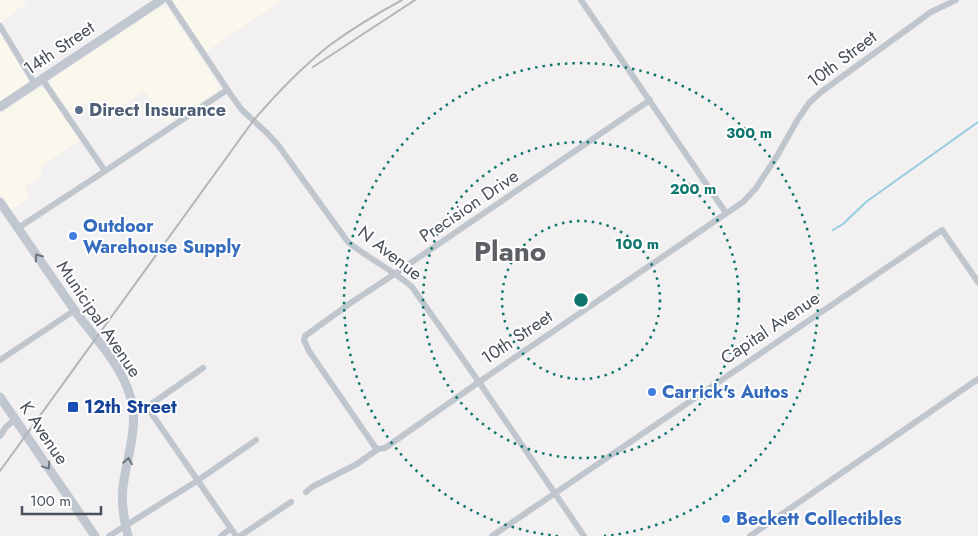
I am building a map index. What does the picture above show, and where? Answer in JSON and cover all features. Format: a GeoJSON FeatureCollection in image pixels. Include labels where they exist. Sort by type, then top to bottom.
{"type":"FeatureCollection","features":[{"type":"Feature","properties":{"kind":"main road","name":"14th Street"},"geometry":{"type":"LineString","coordinates":[[0,107],[161,0]]}},
{"type":"Feature","properties":{"kind":"main road","name":"Municipal Avenue"},"geometry":{"type":"LineString","coordinates":[[0,202],[114,363],[130,395],[133,410],[132,434],[123,487],[126,526]]}},
{"type":"Feature","properties":{"kind":"main road","name":"K Avenue"},"geometry":{"type":"LineString","coordinates":[[0,397],[95,536]]}},
{"type":"Feature","properties":{"kind":"main road"},"geometry":{"type":"LineString","coordinates":[[126,526],[128,536]]}},
{"type":"Feature","properties":{"kind":"street","name":"N Avenue"},"geometry":{"type":"LineString","coordinates":[[168,0],[227,90],[242,110],[278,144],[348,242],[412,287],[584,536]]}},
{"type":"Feature","properties":{"kind":"street"},"geometry":{"type":"LineString","coordinates":[[581,0],[726,213]]}},
{"type":"Feature","properties":{"kind":"street","name":"10th Street"},"geometry":{"type":"LineString","coordinates":[[306,492],[357,464],[378,449],[387,446],[742,202],[756,188],[777,156],[796,121],[809,103],[931,12],[956,0]]}},
{"type":"Feature","properties":{"kind":"street"},"geometry":{"type":"LineString","coordinates":[[0,26],[105,172]]}},
{"type":"Feature","properties":{"kind":"street"},"geometry":{"type":"LineString","coordinates":[[18,228],[227,90]]}},
{"type":"Feature","properties":{"kind":"street","name":"Precision Drive"},"geometry":{"type":"LineString","coordinates":[[378,449],[315,361],[304,340],[304,336],[650,100]]}},
{"type":"Feature","properties":{"kind":"street","name":"Capital Avenue"},"geometry":{"type":"LineString","coordinates":[[492,536],[942,230],[978,282]]}},
{"type":"Feature","properties":{"kind":"street"},"geometry":{"type":"LineString","coordinates":[[0,360],[75,310]]}},
{"type":"Feature","properties":{"kind":"street"},"geometry":{"type":"LineString","coordinates":[[133,410],[147,407],[203,368]]}},
{"type":"Feature","properties":{"kind":"street"},"geometry":{"type":"LineString","coordinates":[[750,536],[978,379]]}},
{"type":"Feature","properties":{"kind":"street"},"geometry":{"type":"LineString","coordinates":[[147,407],[236,536]]}},
{"type":"Feature","properties":{"kind":"street"},"geometry":{"type":"LineString","coordinates":[[0,436],[15,419]]}},
{"type":"Feature","properties":{"kind":"street"},"geometry":{"type":"LineString","coordinates":[[110,536],[197,481],[256,440]]}},
{"type":"Feature","properties":{"kind":"street"},"geometry":{"type":"LineString","coordinates":[[240,536],[291,502]]}},
{"type":"Feature","properties":{"kind":"street"},"geometry":{"type":"LineString","coordinates":[[221,536],[230,529]]}},
{"type":"Feature","properties":{"kind":"shaded area"},"geometry":{"type":"Polygon","coordinates":[[[0,0],[25,0],[27,3],[0,23],[0,0]]]}},
{"type":"Feature","properties":{"kind":"shaded area"},"geometry":{"type":"Polygon","coordinates":[[[172,0],[283,0],[204,53],[169,2],[172,0]]]}},
{"type":"Feature","properties":{"kind":"shaded area"},"geometry":{"type":"Polygon","coordinates":[[[160,7],[170,11],[219,86],[217,92],[166,123],[144,91],[105,117],[93,99],[71,114],[50,86],[51,79],[160,7]]]}},
{"type":"Feature","properties":{"kind":"shaded area"},"geometry":{"type":"Polygon","coordinates":[[[0,33],[28,79],[26,85],[0,101],[0,33]]]}},
{"type":"Feature","properties":{"kind":"shaded area"},"geometry":{"type":"Polygon","coordinates":[[[39,88],[46,89],[80,141],[44,164],[40,177],[24,187],[30,197],[10,211],[0,196],[0,114],[39,88]]]}},
{"type":"Feature","properties":{"kind":"waterway"},"geometry":{"type":"LineString","coordinates":[[833,230],[843,224],[866,202],[978,122]]}},
{"type":"Feature","properties":{"kind":"railway"},"geometry":{"type":"LineString","coordinates":[[0,471],[253,121],[290,81],[330,45],[402,0]]}},
{"type":"Feature","properties":{"kind":"railway"},"geometry":{"type":"LineString","coordinates":[[313,67],[415,0]]}},
{"type":"Feature","properties":{"kind":"place","name":"Direct Insurance"},"geometry":{"type":"Point","coordinates":[79,110]}},
{"type":"Feature","properties":{"kind":"place","name":"Outdoor Warehouse Supply"},"geometry":{"type":"Point","coordinates":[73,236]}},
{"type":"Feature","properties":{"kind":"place","name":"Carrick's Autos"},"geometry":{"type":"Point","coordinates":[652,392]}},
{"type":"Feature","properties":{"kind":"place","name":"12th Street"},"geometry":{"type":"Point","coordinates":[73,407]}},
{"type":"Feature","properties":{"kind":"place","name":"Beckett Collectibles"},"geometry":{"type":"Point","coordinates":[726,519]}},
{"type":"Feature","properties":{"kind":"district","name":"Plano"},"geometry":{"type":"Point","coordinates":[510,251]}}]}
